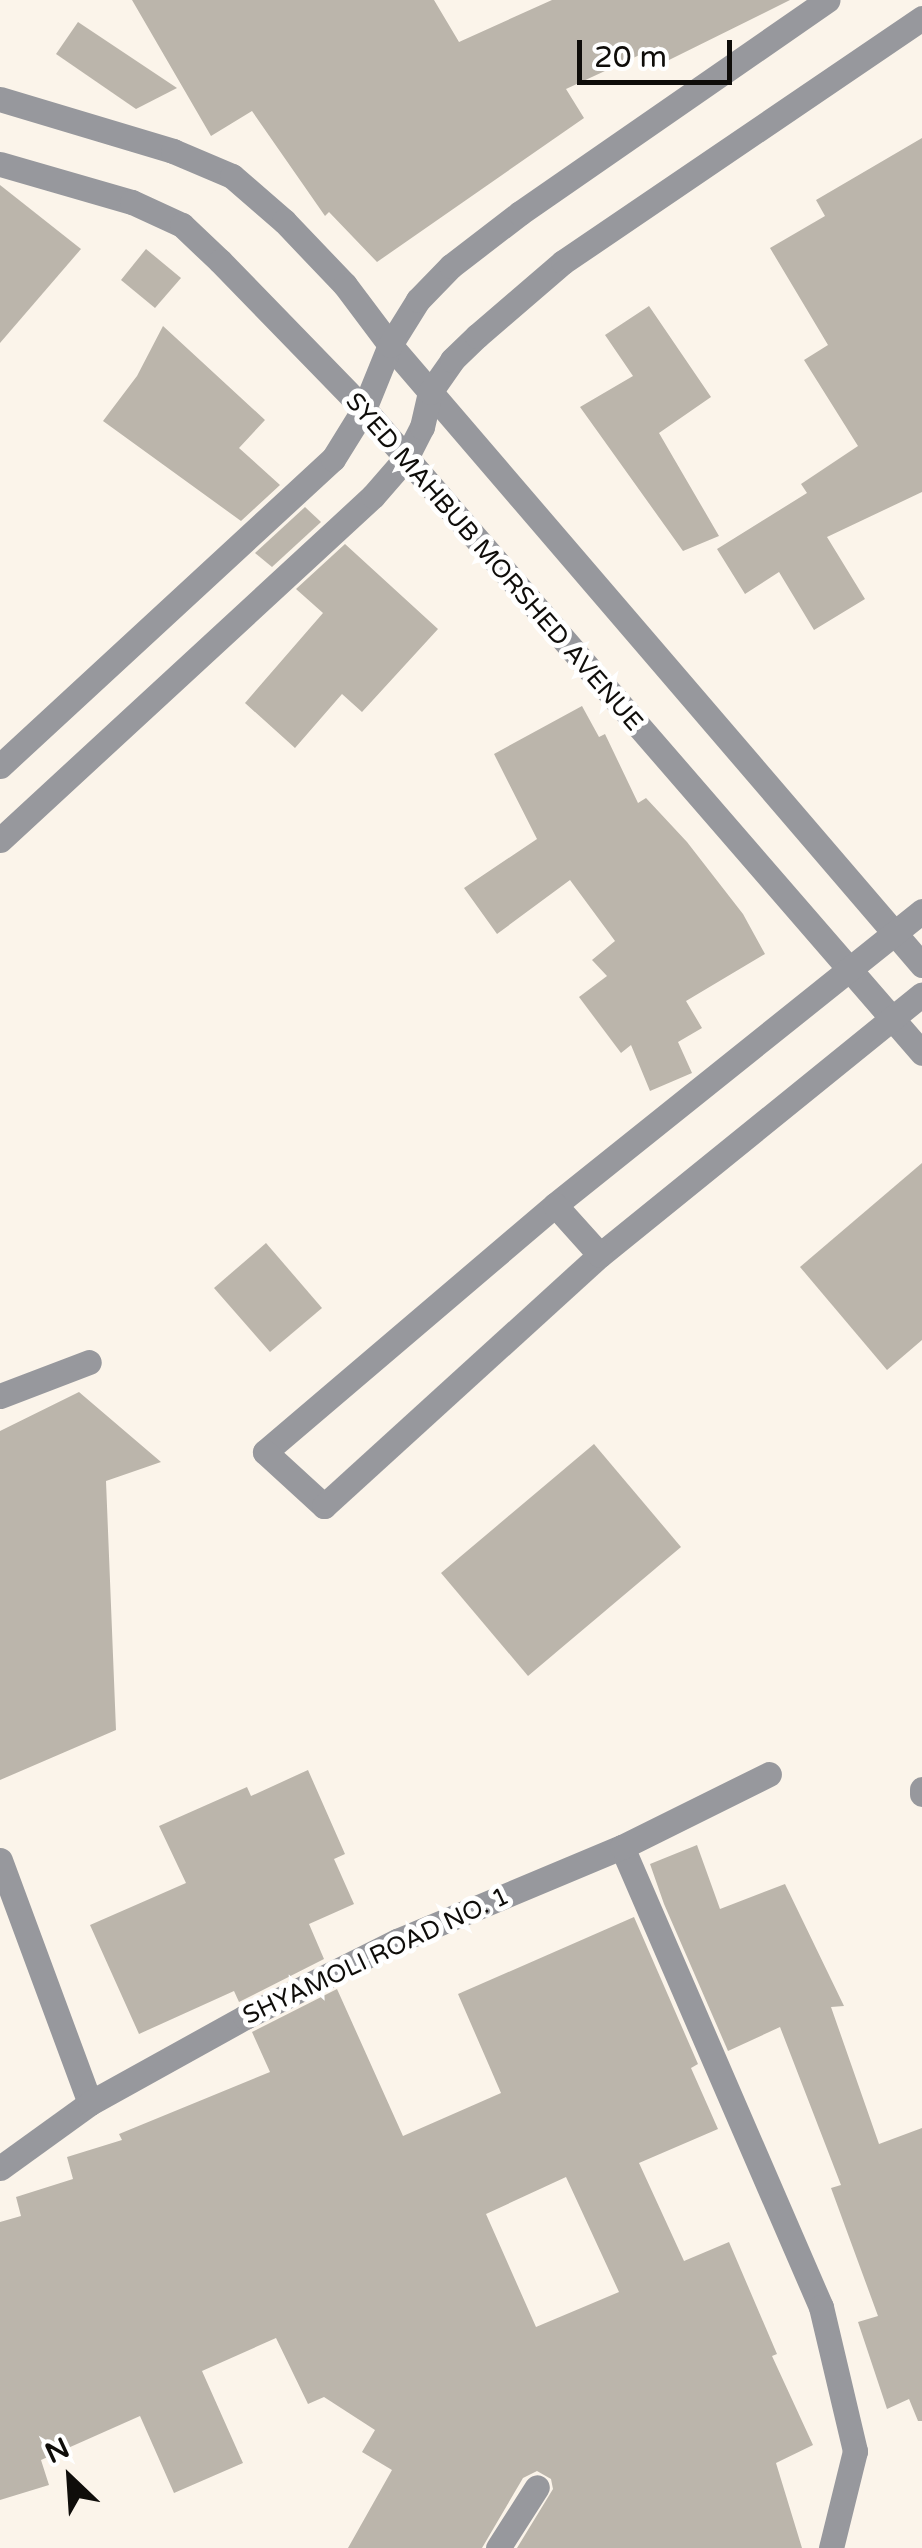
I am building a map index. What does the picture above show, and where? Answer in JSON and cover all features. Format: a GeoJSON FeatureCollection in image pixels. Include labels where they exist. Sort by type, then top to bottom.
{"type":"FeatureCollection","features":[{"type":"Feature","properties":{"kind":"street"},"geometry":{"type":"LineString","coordinates":[[0,766],[333,459],[364,410],[390,345],[418,300],[451,266],[520,213],[828,0]]}},
{"type":"Feature","properties":{"kind":"street"},"geometry":{"type":"LineString","coordinates":[[0,840],[374,496],[406,458],[422,427],[430,392],[452,360],[563,262],[922,18]]}},
{"type":"Feature","properties":{"kind":"street"},"geometry":{"type":"LineString","coordinates":[[0,100],[173,152],[232,176],[284,221],[345,284],[390,345],[922,965]]}},
{"type":"Feature","properties":{"kind":"street","name":"SYED MAHBUB MORSHED AVENUE"},"geometry":{"type":"LineString","coordinates":[[0,164],[132,202],[182,225],[364,410],[922,1053]]}},
{"type":"Feature","properties":{"kind":"street"},"geometry":{"type":"LineString","coordinates":[[922,912],[555,1205],[265,1452],[324,1506],[600,1255],[922,994]]}},
{"type":"Feature","properties":{"kind":"street"},"geometry":{"type":"LineString","coordinates":[[555,1205],[600,1255]]}},
{"type":"Feature","properties":{"kind":"street"},"geometry":{"type":"LineString","coordinates":[[0,1396],[89,1362]]}},
{"type":"Feature","properties":{"kind":"street","name":"SHYAMOLI ROAD NO. 1"},"geometry":{"type":"LineString","coordinates":[[0,2168],[90,2103],[244,2016],[397,1941],[622,1847],[769,1774]]}},
{"type":"Feature","properties":{"kind":"street"},"geometry":{"type":"LineString","coordinates":[[622,1847],[821,2307],[856,2450],[830,2548]]}},
{"type":"Feature","properties":{"kind":"street"},"geometry":{"type":"LineString","coordinates":[[0,1860],[90,2103]]}},
{"type":"Feature","properties":{"kind":"street"},"geometry":{"type":"LineString","coordinates":[[498,2548],[537,2487]]}},
{"type":"Feature","properties":{"kind":"building"},"geometry":{"type":"Polygon","coordinates":[[[132,0],[434,0],[459,42],[552,0],[790,0],[667,61],[659,46],[566,89],[584,118],[377,262],[329,212],[325,216],[252,111],[211,136],[132,0]]]}},
{"type":"Feature","properties":{"kind":"building"},"geometry":{"type":"Polygon","coordinates":[[[78,22],[177,88],[136,109],[56,54],[78,22]]]}},
{"type":"Feature","properties":{"kind":"building"},"geometry":{"type":"Polygon","coordinates":[[[922,138],[922,492],[827,537],[865,599],[814,630],[779,572],[745,594],[717,549],[807,493],[801,484],[858,446],[804,360],[828,345],[770,248],[825,216],[816,200],[922,138]]]}},
{"type":"Feature","properties":{"kind":"building"},"geometry":{"type":"Polygon","coordinates":[[[0,185],[81,249],[0,343],[0,185]]]}},
{"type":"Feature","properties":{"kind":"building"},"geometry":{"type":"Polygon","coordinates":[[[146,249],[181,278],[155,308],[121,280],[146,249]]]}},
{"type":"Feature","properties":{"kind":"building"},"geometry":{"type":"Polygon","coordinates":[[[649,306],[711,397],[659,433],[719,536],[683,551],[580,407],[633,376],[605,335],[649,306]]]}},
{"type":"Feature","properties":{"kind":"building"},"geometry":{"type":"Polygon","coordinates":[[[163,326],[265,420],[239,448],[280,485],[241,521],[103,421],[137,376],[163,326]]]}},
{"type":"Feature","properties":{"kind":"building"},"geometry":{"type":"Polygon","coordinates":[[[305,507],[321,522],[272,567],[255,553],[305,507]]]}},
{"type":"Feature","properties":{"kind":"building"},"geometry":{"type":"Polygon","coordinates":[[[345,544],[438,629],[362,712],[342,694],[295,748],[245,703],[323,613],[296,589],[345,544]]]}},
{"type":"Feature","properties":{"kind":"building"},"geometry":{"type":"Polygon","coordinates":[[[582,706],[599,737],[605,734],[638,803],[646,798],[687,842],[743,914],[765,954],[686,1001],[702,1028],[678,1042],[692,1073],[650,1091],[631,1045],[621,1053],[579,997],[607,976],[592,960],[615,941],[570,880],[497,934],[464,888],[537,839],[494,754],[582,706]]]}},
{"type":"Feature","properties":{"kind":"building"},"geometry":{"type":"Polygon","coordinates":[[[922,1163],[922,1340],[887,1370],[800,1267],[922,1163]]]}},
{"type":"Feature","properties":{"kind":"building"},"geometry":{"type":"Polygon","coordinates":[[[266,1243],[322,1308],[270,1352],[214,1288],[266,1243]]]}},
{"type":"Feature","properties":{"kind":"building"},"geometry":{"type":"Polygon","coordinates":[[[79,1392],[161,1462],[106,1481],[116,1730],[0,1780],[0,1431],[79,1392]]]}},
{"type":"Feature","properties":{"kind":"building"},"geometry":{"type":"Polygon","coordinates":[[[594,1444],[681,1547],[528,1676],[441,1573],[594,1444]]]}},
{"type":"Feature","properties":{"kind":"building"},"geometry":{"type":"Polygon","coordinates":[[[308,1770],[345,1854],[334,1859],[354,1904],[309,1924],[324,1959],[239,2002],[234,1991],[139,2034],[90,1925],[186,1883],[159,1826],[247,1787],[251,1796],[308,1770]]]}},
{"type":"Feature","properties":{"kind":"building"},"geometry":{"type":"Polygon","coordinates":[[[697,1845],[720,1909],[785,1884],[844,2006],[831,2007],[879,2144],[922,2128],[922,2421],[918,2421],[909,2399],[887,2409],[858,2322],[878,2316],[831,2188],[841,2185],[780,2027],[728,2051],[664,1904],[650,1864],[697,1845]]]}},
{"type":"Feature","properties":{"kind":"building"},"geometry":{"type":"Polygon","coordinates":[[[634,1917],[698,2064],[691,2068],[718,2129],[639,2163],[684,2261],[729,2242],[777,2354],[772,2356],[813,2445],[776,2463],[802,2548],[517,2548],[553,2489],[551,2479],[537,2471],[523,2478],[482,2548],[348,2548],[392,2470],[362,2452],[375,2430],[324,2397],[308,2404],[276,2338],[202,2371],[243,2463],[174,2493],[140,2416],[41,2460],[49,2485],[0,2500],[0,2222],[21,2216],[16,2197],[73,2179],[67,2157],[122,2140],[119,2134],[270,2072],[252,2032],[337,1989],[403,2136],[501,2093],[458,1994],[634,1917]],[[566,2177],[486,2214],[536,2327],[619,2292],[566,2177]]]}}]}
